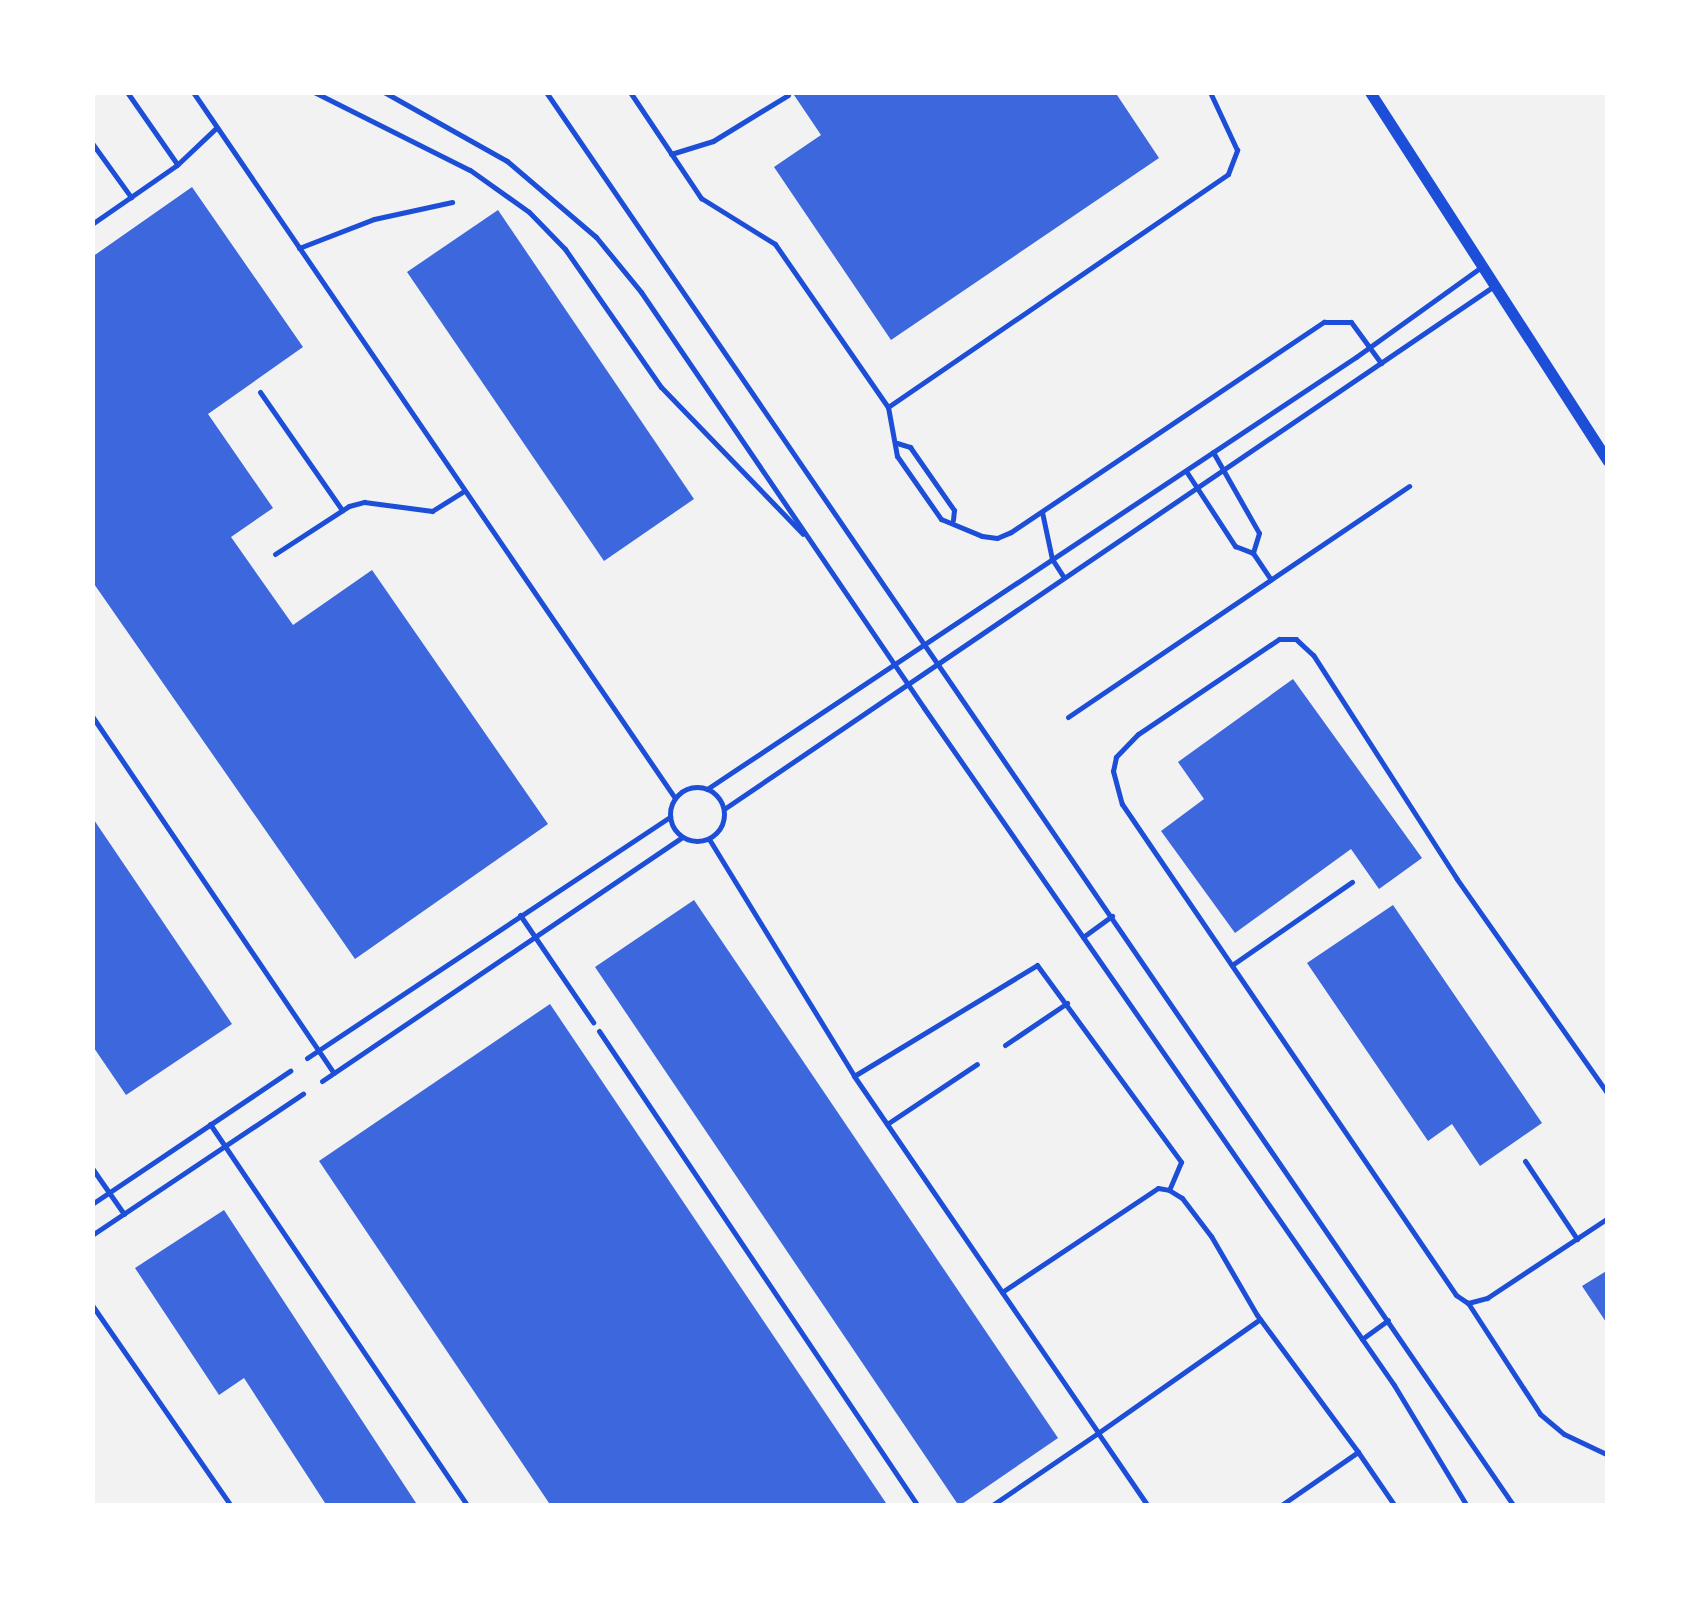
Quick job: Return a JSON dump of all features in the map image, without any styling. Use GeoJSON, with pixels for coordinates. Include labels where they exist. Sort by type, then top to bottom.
{"type":"FeatureCollection","features":[{"type":"Feature","properties":{"kind":"street"},"geometry":{"type":"LineString","coordinates":[[1370,92],[1608,461]]}},
{"type":"Feature","properties":{"kind":"lane"},"geometry":{"type":"LineString","coordinates":[[128,92],[177,165]]}},
{"type":"Feature","properties":{"kind":"lane"},"geometry":{"type":"LineString","coordinates":[[193,92],[675,798]]}},
{"type":"Feature","properties":{"kind":"lane"},"geometry":{"type":"LineString","coordinates":[[314,92],[470,170],[529,212],[564,250],[661,387],[809,540]]}},
{"type":"Feature","properties":{"kind":"lane"},"geometry":{"type":"LineString","coordinates":[[384,92],[507,161],[596,238],[641,292],[1362,1339],[1467,1506]]}},
{"type":"Feature","properties":{"kind":"lane"},"geometry":{"type":"LineString","coordinates":[[546,92],[1514,1506]]}},
{"type":"Feature","properties":{"kind":"lane"},"geometry":{"type":"LineString","coordinates":[[630,92],[710,207],[776,244],[888,407],[897,456],[941,519],[952,520],[982,536],[997,538],[1042,512],[1324,322],[1351,322],[1381,362]]}},
{"type":"Feature","properties":{"kind":"lane"},"geometry":{"type":"LineString","coordinates":[[888,407],[1228,174],[1237,150],[1210,92]]}},
{"type":"Feature","properties":{"kind":"lane"},"geometry":{"type":"LineString","coordinates":[[671,154],[712,141],[788,95]]}},
{"type":"Feature","properties":{"kind":"lane"},"geometry":{"type":"LineString","coordinates":[[92,224],[177,165],[217,128]]}},
{"type":"Feature","properties":{"kind":"lane"},"geometry":{"type":"LineString","coordinates":[[92,143],[131,198]]}},
{"type":"Feature","properties":{"kind":"lane"},"geometry":{"type":"LineString","coordinates":[[298,248],[374,219],[452,202]]}},
{"type":"Feature","properties":{"kind":"lane"},"geometry":{"type":"LineString","coordinates":[[307,1058],[670,817],[675,798],[690,788],[707,789],[1371,346],[1482,267]]}},
{"type":"Feature","properties":{"kind":"lane"},"geometry":{"type":"LineString","coordinates":[[322,1081],[682,837],[708,839],[721,826],[724,809],[1494,286]]}},
{"type":"Feature","properties":{"kind":"lane"},"geometry":{"type":"LineString","coordinates":[[260,392],[342,510]]}},
{"type":"Feature","properties":{"kind":"lane"},"geometry":{"type":"LineString","coordinates":[[897,443],[910,447],[954,510],[952,520]]}},
{"type":"Feature","properties":{"kind":"lane"},"geometry":{"type":"LineString","coordinates":[[1213,452],[1259,533],[1254,553]]}},
{"type":"Feature","properties":{"kind":"lane"},"geometry":{"type":"LineString","coordinates":[[1185,470],[1234,546],[1254,553],[1271,580]]}},
{"type":"Feature","properties":{"kind":"lane"},"geometry":{"type":"LineString","coordinates":[[1068,717],[1409,486]]}},
{"type":"Feature","properties":{"kind":"lane"},"geometry":{"type":"LineString","coordinates":[[274,554],[342,510],[364,502],[432,511],[464,491]]}},
{"type":"Feature","properties":{"kind":"lane"},"geometry":{"type":"LineString","coordinates":[[1042,512],[1052,559],[1063,576]]}},
{"type":"Feature","properties":{"kind":"lane"},"geometry":{"type":"LineString","coordinates":[[1608,1094],[1457,879],[1313,654],[1288,638],[1138,734],[1116,757],[1113,770],[1122,804],[1440,1272],[1468,1303],[1540,1414],[1564,1434],[1608,1455]]}},
{"type":"Feature","properties":{"kind":"lane"},"geometry":{"type":"LineString","coordinates":[[92,716],[334,1073]]}},
{"type":"Feature","properties":{"kind":"lane"},"geometry":{"type":"LineString","coordinates":[[707,789],[724,809]]}},
{"type":"Feature","properties":{"kind":"lane"},"geometry":{"type":"LineString","coordinates":[[670,817],[682,837]]}},
{"type":"Feature","properties":{"kind":"lane"},"geometry":{"type":"LineString","coordinates":[[708,839],[854,1076],[1148,1506]]}},
{"type":"Feature","properties":{"kind":"lane"},"geometry":{"type":"LineString","coordinates":[[1232,965],[1352,882]]}},
{"type":"Feature","properties":{"kind":"lane"},"geometry":{"type":"LineString","coordinates":[[520,914],[593,1022]]}},
{"type":"Feature","properties":{"kind":"lane"},"geometry":{"type":"LineString","coordinates":[[1083,937],[1112,916]]}},
{"type":"Feature","properties":{"kind":"lane"},"geometry":{"type":"LineString","coordinates":[[854,1076],[1032,966],[1041,967],[1181,1162],[1169,1190]]}},
{"type":"Feature","properties":{"kind":"lane"},"geometry":{"type":"LineString","coordinates":[[1005,1045],[1067,1003]]}},
{"type":"Feature","properties":{"kind":"lane"},"geometry":{"type":"LineString","coordinates":[[599,1031],[918,1506]]}},
{"type":"Feature","properties":{"kind":"lane"},"geometry":{"type":"LineString","coordinates":[[886,1124],[977,1064]]}},
{"type":"Feature","properties":{"kind":"lane"},"geometry":{"type":"LineString","coordinates":[[92,1204],[290,1071]]}},
{"type":"Feature","properties":{"kind":"lane"},"geometry":{"type":"LineString","coordinates":[[92,1234],[304,1094]]}},
{"type":"Feature","properties":{"kind":"lane"},"geometry":{"type":"LineString","coordinates":[[210,1124],[468,1506]]}},
{"type":"Feature","properties":{"kind":"lane"},"geometry":{"type":"LineString","coordinates":[[1524,1161],[1576,1239]]}},
{"type":"Feature","properties":{"kind":"lane"},"geometry":{"type":"LineString","coordinates":[[92,1168],[124,1214]]}},
{"type":"Feature","properties":{"kind":"lane"},"geometry":{"type":"LineString","coordinates":[[1002,1292],[1158,1188],[1169,1190],[1182,1198],[1211,1236],[1260,1319],[1395,1506]]}},
{"type":"Feature","properties":{"kind":"lane"},"geometry":{"type":"LineString","coordinates":[[1468,1303],[1486,1298],[1608,1218]]}},
{"type":"Feature","properties":{"kind":"lane"},"geometry":{"type":"LineString","coordinates":[[92,1305],[230,1506]]}},
{"type":"Feature","properties":{"kind":"lane"},"geometry":{"type":"LineString","coordinates":[[991,1506],[1260,1319]]}},
{"type":"Feature","properties":{"kind":"lane"},"geometry":{"type":"LineString","coordinates":[[1362,1339],[1388,1320]]}},
{"type":"Feature","properties":{"kind":"lane"},"geometry":{"type":"LineString","coordinates":[[1280,1506],[1358,1452]]}},
{"type":"Feature","properties":{"kind":"building"},"geometry":{"type":"Polygon","coordinates":[[[792,92],[1115,92],[1159,158],[891,340],[774,167],[821,135],[792,92]]]}},
{"type":"Feature","properties":{"kind":"building"},"geometry":{"type":"Polygon","coordinates":[[[192,187],[303,347],[208,414],[273,508],[231,537],[293,625],[372,570],[548,824],[355,959],[92,581],[92,257],[192,187]]]}},
{"type":"Feature","properties":{"kind":"building"},"geometry":{"type":"Polygon","coordinates":[[[498,210],[694,499],[604,561],[407,272],[498,210]]]}},
{"type":"Feature","properties":{"kind":"building"},"geometry":{"type":"Polygon","coordinates":[[[1293,679],[1422,858],[1379,889],[1351,849],[1235,933],[1161,831],[1204,799],[1178,762],[1293,679]]]}},
{"type":"Feature","properties":{"kind":"building"},"geometry":{"type":"Polygon","coordinates":[[[92,817],[232,1024],[126,1095],[92,1045],[92,817]]]}},
{"type":"Feature","properties":{"kind":"building"},"geometry":{"type":"Polygon","coordinates":[[[694,900],[1058,1438],[959,1506],[595,967],[694,900]]]}},
{"type":"Feature","properties":{"kind":"building"},"geometry":{"type":"Polygon","coordinates":[[[1393,905],[1542,1123],[1480,1166],[1452,1124],[1428,1141],[1307,963],[1393,905]]]}},
{"type":"Feature","properties":{"kind":"building"},"geometry":{"type":"Polygon","coordinates":[[[550,1004],[888,1506],[551,1506],[319,1161],[550,1004]]]}},
{"type":"Feature","properties":{"kind":"building"},"geometry":{"type":"Polygon","coordinates":[[[224,1210],[418,1506],[327,1506],[244,1378],[219,1395],[135,1268],[224,1210]]]}},
{"type":"Feature","properties":{"kind":"building"},"geometry":{"type":"Polygon","coordinates":[[[1608,1270],[1608,1325],[1582,1286],[1608,1270]]]}}]}
